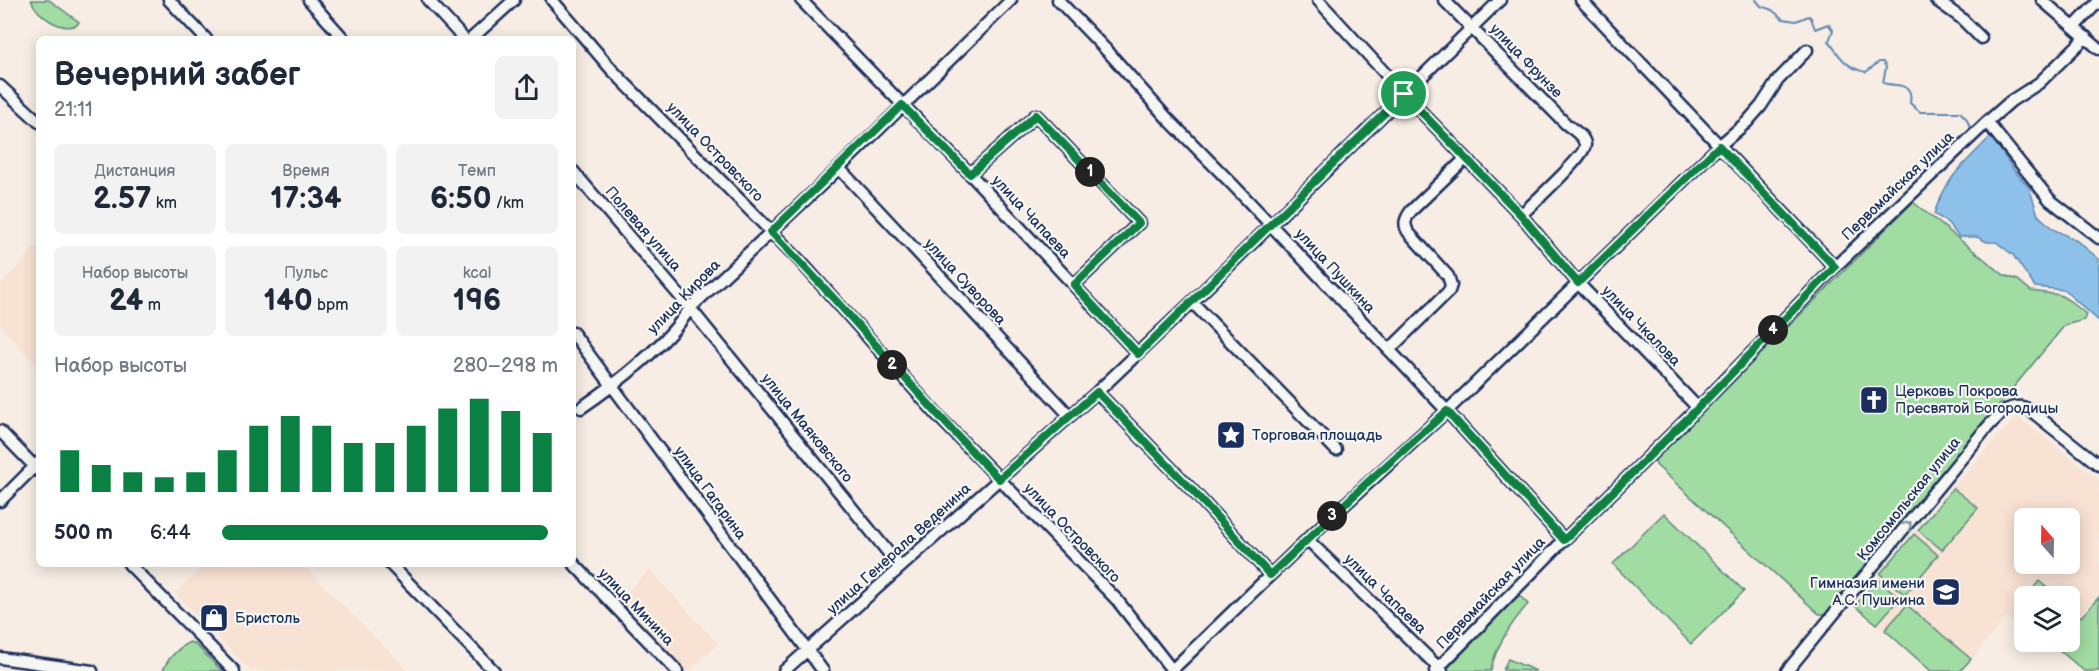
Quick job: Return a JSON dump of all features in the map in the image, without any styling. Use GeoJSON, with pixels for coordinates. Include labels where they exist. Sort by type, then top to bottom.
{"type":"FeatureCollection","features":[{"type":"Feature","properties":{"kind":"street"},"geometry":{"type":"LineString","coordinates":[[169,0],[203,36]]}},
{"type":"Feature","properties":{"kind":"street"},"geometry":{"type":"LineString","coordinates":[[309,0],[342,36]]}},
{"type":"Feature","properties":{"kind":"street"},"geometry":{"type":"LineString","coordinates":[[428,0],[461,36]]}},
{"type":"Feature","properties":{"kind":"street"},"geometry":{"type":"LineString","coordinates":[[474,36],[514,0]]}},
{"type":"Feature","properties":{"kind":"street","name":"улица Островского"},"geometry":{"type":"LineString","coordinates":[[552,0],[577,37],[801,262],[939,417],[1117,600],[1172,670]]}},
{"type":"Feature","properties":{"kind":"street","name":"улица Чапаева"},"geometry":{"type":"LineString","coordinates":[[801,0],[970,174],[1138,354]]}},
{"type":"Feature","properties":{"kind":"street","name":"улица Кирова"},"geometry":{"type":"LineString","coordinates":[[580,408],[612,386],[675,329],[690,308],[839,168],[1011,0]]}},
{"type":"Feature","properties":{"kind":"street","name":"улица Пушкина"},"geometry":{"type":"LineString","coordinates":[[1058,0],[1167,118],[1447,411],[1564,540]]}},
{"type":"Feature","properties":{"kind":"street","name":"улица Чкалова"},"geometry":{"type":"LineString","coordinates":[[1318,0],[1404,94],[1521,215],[1578,283],[1698,408]]}},
{"type":"Feature","properties":{"kind":"street","name":"улица Фрунзе"},"geometry":{"type":"LineString","coordinates":[[1444,0],[1584,139],[1586,144],[1585,149],[1576,160],[1521,215]]}},
{"type":"Feature","properties":{"kind":"street","name":"улица Генерала Веденина"},"geometry":{"type":"LineString","coordinates":[[784,671],[1138,354],[1500,0]]}},
{"type":"Feature","properties":{"kind":"street"},"geometry":{"type":"LineString","coordinates":[[1581,0],[1835,267]]}},
{"type":"Feature","properties":{"kind":"street"},"geometry":{"type":"LineString","coordinates":[[1936,0],[1961,18],[1981,38]]}},
{"type":"Feature","properties":{"kind":"street"},"geometry":{"type":"LineString","coordinates":[[2042,0],[2099,49]]}},
{"type":"Feature","properties":{"kind":"street"},"geometry":{"type":"LineString","coordinates":[[2074,27],[2099,1]]}},
{"type":"Feature","properties":{"kind":"street","name":"Первомайская улица"},"geometry":{"type":"LineString","coordinates":[[1438,670],[1835,267],[1987,122],[2011,101],[2039,83],[2086,37]]}},
{"type":"Feature","properties":{"kind":"street"},"geometry":{"type":"LineString","coordinates":[[1172,670],[1307,539],[1447,411],[1719,146],[1747,122],[1778,80],[1807,50]]}},
{"type":"Feature","properties":{"kind":"street"},"geometry":{"type":"LineString","coordinates":[[0,86],[36,119]]}},
{"type":"Feature","properties":{"kind":"street"},"geometry":{"type":"LineString","coordinates":[[970,174],[1036,115],[1139,223],[1074,285]]}},
{"type":"Feature","properties":{"kind":"street"},"geometry":{"type":"LineString","coordinates":[[1987,122],[2050,200],[2099,238]]}},
{"type":"Feature","properties":{"kind":"street"},"geometry":{"type":"LineString","coordinates":[[1389,350],[1449,291],[1451,285],[1448,276],[1409,233],[1405,219],[1466,159]]}},
{"type":"Feature","properties":{"kind":"street","name":"улица Суворова"},"geometry":{"type":"LineString","coordinates":[[839,168],[1070,416]]}},
{"type":"Feature","properties":{"kind":"street","name":"Полевая улица"},"geometry":{"type":"LineString","coordinates":[[576,175],[690,308]]}},
{"type":"Feature","properties":{"kind":"street"},"geometry":{"type":"LineString","coordinates":[[1192,302],[1336,450]]}},
{"type":"Feature","properties":{"kind":"street","name":"улица Маяковского"},"geometry":{"type":"LineString","coordinates":[[690,308],[900,567]]}},
{"type":"Feature","properties":{"kind":"street","name":"улица Гагарина"},"geometry":{"type":"LineString","coordinates":[[576,337],[823,671]]}},
{"type":"Feature","properties":{"kind":"street"},"geometry":{"type":"LineString","coordinates":[[1097,392],[1270,575]]}},
{"type":"Feature","properties":{"kind":"street","name":"Комсомольская улица"},"geometry":{"type":"LineString","coordinates":[[1787,671],[2002,412],[2013,407],[2024,407],[2030,410],[2099,465]]}},
{"type":"Feature","properties":{"kind":"street"},"geometry":{"type":"LineString","coordinates":[[0,431],[36,465]]}},
{"type":"Feature","properties":{"kind":"street"},"geometry":{"type":"LineString","coordinates":[[0,501],[36,469]]}},
{"type":"Feature","properties":{"kind":"street","name":"улица Чапаева"},"geometry":{"type":"LineString","coordinates":[[1307,539],[1438,670]]}},
{"type":"Feature","properties":{"kind":"street","name":"улица Минина"},"geometry":{"type":"LineString","coordinates":[[576,566],[676,671]]}},
{"type":"Feature","properties":{"kind":"street"},"geometry":{"type":"LineString","coordinates":[[132,567],[234,671]]}},
{"type":"Feature","properties":{"kind":"street"},"geometry":{"type":"LineString","coordinates":[[393,567],[494,671]]}},
{"type":"Feature","properties":{"kind":"street"},"geometry":{"type":"LineString","coordinates":[[0,658],[92,671]]}},
{"type":"Feature","properties":{"kind":"shaded area"},"geometry":{"type":"Polygon","coordinates":[[[36,247],[36,365],[0,325],[0,285],[36,247]]]}},
{"type":"Feature","properties":{"kind":"shaded area","name":"Гимназия имени А.С. Пушкина"},"geometry":{"type":"Polygon","coordinates":[[[2017,416],[2099,480],[2099,594],[2080,615],[2080,586],[2047,586],[2038,579],[2032,586],[2014,586],[2014,624],[2006,617],[1962,671],[1930,671],[1854,605],[1953,487],[2017,416]]]}},
{"type":"Feature","properties":{"kind":"shaded area"},"geometry":{"type":"Polygon","coordinates":[[[203,567],[305,567],[409,671],[251,671],[175,593],[203,567]]]}},
{"type":"Feature","properties":{"kind":"shaded area"},"geometry":{"type":"Polygon","coordinates":[[[650,570],[718,644],[689,671],[681,671],[616,602],[650,570]]]}},
{"type":"Feature","properties":{"kind":"green space"},"geometry":{"type":"Polygon","coordinates":[[[31,0],[49,0],[79,22],[70,27],[50,21],[38,11],[31,0]]]}},
{"type":"Feature","properties":{"kind":"green space"},"geometry":{"type":"Polygon","coordinates":[[[1913,202],[2004,275],[2018,280],[2031,291],[2060,295],[2086,314],[2084,320],[2065,325],[1826,614],[1819,614],[1656,465],[1655,460],[1913,202]]]}},
{"type":"Feature","properties":{"kind":"green space"},"geometry":{"type":"Polygon","coordinates":[[[1953,488],[1978,508],[1942,550],[1918,530],[1953,488]]]}},
{"type":"Feature","properties":{"kind":"green space"},"geometry":{"type":"Polygon","coordinates":[[[1664,513],[1744,591],[1691,644],[1613,564],[1664,513]]]}},
{"type":"Feature","properties":{"kind":"green space"},"geometry":{"type":"Polygon","coordinates":[[[1914,534],[1938,555],[1905,595],[1880,574],[1914,534]]]}},
{"type":"Feature","properties":{"kind":"green space"},"geometry":{"type":"Polygon","coordinates":[[[1878,579],[1900,598],[1877,624],[1855,606],[1878,579]]]}},
{"type":"Feature","properties":{"kind":"green space"},"geometry":{"type":"Polygon","coordinates":[[[2039,581],[2045,586],[2035,586],[2039,581]]]}},
{"type":"Feature","properties":{"kind":"green space"},"geometry":{"type":"Polygon","coordinates":[[[1519,595],[1528,604],[1500,644],[1491,671],[1449,671],[1447,669],[1519,595]]]}},
{"type":"Feature","properties":{"kind":"green space"},"geometry":{"type":"Polygon","coordinates":[[[2099,597],[2099,671],[2084,671],[2062,652],[2080,652],[2081,617],[2099,597]]]}},
{"type":"Feature","properties":{"kind":"green space"},"geometry":{"type":"Polygon","coordinates":[[[1907,605],[1971,659],[1960,671],[1931,671],[1885,630],[1907,605]]]}},
{"type":"Feature","properties":{"kind":"green space"},"geometry":{"type":"Polygon","coordinates":[[[190,642],[195,644],[222,671],[163,671],[174,654],[190,642]]]}},
{"type":"Feature","properties":{"kind":"green space"},"geometry":{"type":"Polygon","coordinates":[[[1508,659],[1536,671],[1503,670],[1508,659]]]}},
{"type":"Feature","properties":{"kind":"water"},"geometry":{"type":"Polygon","coordinates":[[[1991,136],[2014,170],[2029,187],[2038,215],[2053,229],[2077,241],[2099,259],[2099,321],[2064,290],[2035,287],[2013,255],[1996,242],[1987,242],[1977,237],[1959,237],[1948,223],[1934,214],[1951,180],[1991,136]]]}},
{"type":"Feature","properties":{"kind":"waterway"},"geometry":{"type":"LineString","coordinates":[[1756,0],[1761,6],[1772,10],[1783,19],[1796,21],[1809,16],[1815,29],[1828,24],[1833,30],[1829,41],[1849,65],[1866,72],[1879,62],[1883,62],[1886,67],[1883,83],[1907,88],[1911,96],[1910,103],[1920,112],[1960,112],[1971,129]]}},
{"type":"Feature","properties":{"kind":"place","name":"Церковь Покрова Пресвятой Богородицы"},"geometry":{"type":"Point","coordinates":[1874,400]}},
{"type":"Feature","properties":{"kind":"place","name":"Торговая площадь"},"geometry":{"type":"Point","coordinates":[1231,435]}},
{"type":"Feature","properties":{"kind":"place","name":"Гимназия имени А.С. Пушкина"},"geometry":{"type":"Point","coordinates":[1946,592]}},
{"type":"Feature","properties":{"kind":"place","name":"Бристоль"},"geometry":{"type":"Point","coordinates":[214,618]}},
{"type":"Feature","properties":{"kind":"route"},"geometry":{"type":"LineString","coordinates":[[1404,94],[1521,215],[1578,283],[1719,146],[1835,267],[1698,408],[1564,540],[1447,411],[1270,575],[1097,392],[999,479],[939,417],[801,262],[771,232],[902,105],[970,174],[1036,115],[1139,223],[1074,285],[1138,354],[1404,94]]}}]}
